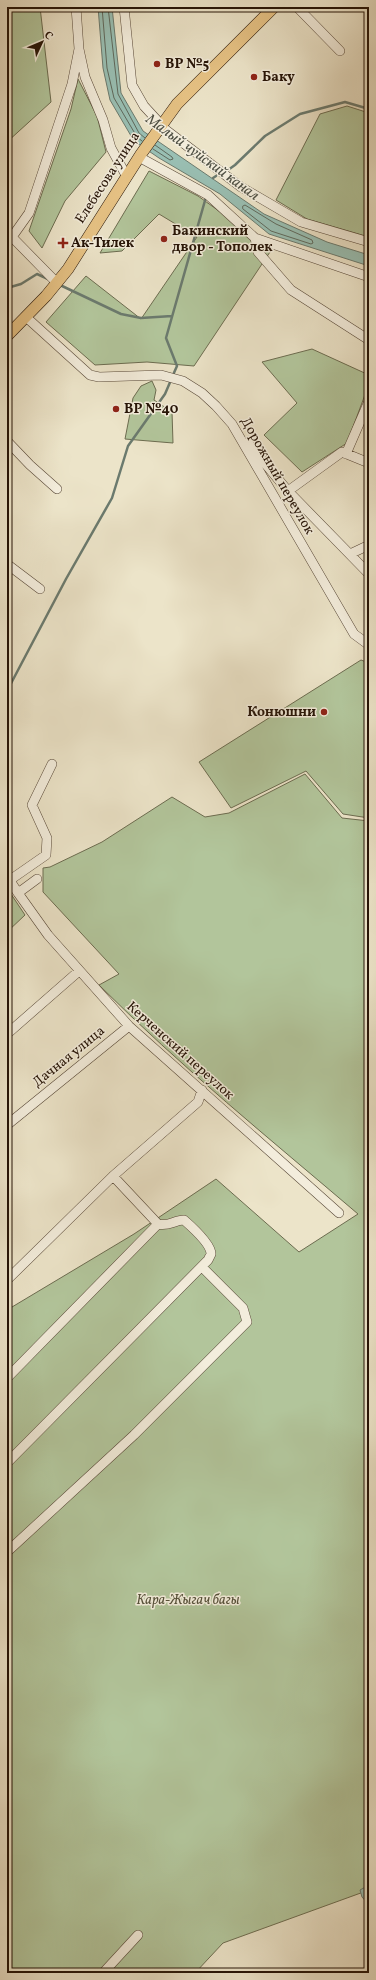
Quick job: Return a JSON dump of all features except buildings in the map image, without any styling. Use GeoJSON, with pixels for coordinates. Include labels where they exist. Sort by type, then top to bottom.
{"type":"FeatureCollection","features":[{"type":"Feature","properties":{"kind":"main road","name":"Елебесова улица"},"geometry":{"type":"LineString","coordinates":[[7,336],[57,283],[68,269],[140,156],[177,104],[274,7]]}},
{"type":"Feature","properties":{"kind":"street"},"geometry":{"type":"LineString","coordinates":[[76,7],[79,49],[85,77],[103,120],[112,148],[127,177]]}},
{"type":"Feature","properties":{"kind":"street"},"geometry":{"type":"LineString","coordinates":[[124,7],[132,85],[144,106],[160,126],[241,187],[302,222],[369,242]]}},
{"type":"Feature","properties":{"kind":"street"},"geometry":{"type":"LineString","coordinates":[[297,7],[340,51]]}},
{"type":"Feature","properties":{"kind":"street"},"geometry":{"type":"LineString","coordinates":[[57,283],[10,234],[29,213],[72,84],[79,49]]}},
{"type":"Feature","properties":{"kind":"street"},"geometry":{"type":"LineString","coordinates":[[140,156],[208,195],[255,238],[369,277]]}},
{"type":"Feature","properties":{"kind":"street"},"geometry":{"type":"LineString","coordinates":[[255,238],[258,252],[291,290],[369,340]]}},
{"type":"Feature","properties":{"kind":"street","name":"Дорожный переулок"},"geometry":{"type":"LineString","coordinates":[[26,317],[90,375],[99,377],[161,375],[183,381],[202,393],[232,424],[354,634],[369,645]]}},
{"type":"Feature","properties":{"kind":"street"},"geometry":{"type":"LineString","coordinates":[[346,454],[369,401]]}},
{"type":"Feature","properties":{"kind":"street"},"geometry":{"type":"LineString","coordinates":[[232,424],[288,491],[369,574]]}},
{"type":"Feature","properties":{"kind":"street"},"geometry":{"type":"LineString","coordinates":[[7,441],[30,465],[57,488]]}},
{"type":"Feature","properties":{"kind":"street"},"geometry":{"type":"LineString","coordinates":[[288,491],[342,452],[369,463]]}},
{"type":"Feature","properties":{"kind":"street"},"geometry":{"type":"LineString","coordinates":[[350,554],[369,545]]}},
{"type":"Feature","properties":{"kind":"street"},"geometry":{"type":"LineString","coordinates":[[7,564],[40,589]]}},
{"type":"Feature","properties":{"kind":"street"},"geometry":{"type":"LineString","coordinates":[[8,878],[46,855],[47,838],[32,805],[52,764]]}},
{"type":"Feature","properties":{"kind":"street","name":"Керченский переулок"},"geometry":{"type":"LineString","coordinates":[[8,878],[48,935],[129,1026],[340,1213]]}},
{"type":"Feature","properties":{"kind":"street"},"geometry":{"type":"LineString","coordinates":[[18,893],[37,878]]}},
{"type":"Feature","properties":{"kind":"street"},"geometry":{"type":"LineString","coordinates":[[7,1034],[79,971]]}},
{"type":"Feature","properties":{"kind":"street","name":"Дачная улица"},"geometry":{"type":"LineString","coordinates":[[7,1125],[129,1026]]}},
{"type":"Feature","properties":{"kind":"street"},"geometry":{"type":"LineString","coordinates":[[7,1280],[113,1176],[198,1102],[202,1090]]}},
{"type":"Feature","properties":{"kind":"street"},"geometry":{"type":"LineString","coordinates":[[7,1463],[202,1267],[212,1253],[196,1231],[182,1220],[166,1226],[158,1224],[113,1176]]}},
{"type":"Feature","properties":{"kind":"street"},"geometry":{"type":"LineString","coordinates":[[7,1378],[158,1224]]}},
{"type":"Feature","properties":{"kind":"street"},"geometry":{"type":"LineString","coordinates":[[7,1552],[134,1435],[247,1322],[243,1308],[202,1267]]}},
{"type":"Feature","properties":{"kind":"street"},"geometry":{"type":"LineString","coordinates":[[103,1973],[138,1935]]}},
{"type":"Feature","properties":{"kind":"green space"},"geometry":{"type":"Polygon","coordinates":[[[7,7],[40,7],[51,102],[7,142],[7,7]]]}},
{"type":"Feature","properties":{"kind":"green space"},"geometry":{"type":"Polygon","coordinates":[[[78,79],[97,116],[106,152],[65,201],[42,248],[29,231],[71,109],[78,79]]]}},
{"type":"Feature","properties":{"kind":"green space"},"geometry":{"type":"Polygon","coordinates":[[[347,106],[369,113],[369,237],[307,219],[276,200],[320,114],[347,106]]]}},
{"type":"Feature","properties":{"kind":"green space"},"geometry":{"type":"Polygon","coordinates":[[[149,171],[198,196],[272,249],[194,366],[147,362],[95,365],[46,322],[86,276],[141,319],[197,237],[159,214],[122,251],[100,253],[149,171]]]}},
{"type":"Feature","properties":{"kind":"green space"},"geometry":{"type":"Polygon","coordinates":[[[312,349],[369,375],[369,384],[347,443],[302,472],[264,435],[297,403],[262,362],[312,349]]]}},
{"type":"Feature","properties":{"kind":"green space"},"geometry":{"type":"Polygon","coordinates":[[[152,381],[156,390],[154,400],[172,412],[173,443],[125,439],[133,398],[141,386],[152,381]]]}},
{"type":"Feature","properties":{"kind":"green space","name":"Конюшни"},"geometry":{"type":"Polygon","coordinates":[[[361,660],[369,663],[369,818],[343,814],[306,771],[231,808],[199,762],[361,660]]]}},
{"type":"Feature","properties":{"kind":"green space","name":"Кара-Жыгач багы"},"geometry":{"type":"Polygon","coordinates":[[[305,774],[342,818],[369,821],[369,1890],[223,1943],[195,1973],[7,1973],[7,1310],[134,1234],[216,1179],[299,1252],[358,1214],[194,1074],[99,985],[119,974],[43,892],[43,868],[50,867],[102,842],[172,797],[205,817],[229,813],[305,774]]]}},
{"type":"Feature","properties":{"kind":"green space"},"geometry":{"type":"Polygon","coordinates":[[[7,888],[25,915],[7,932],[7,888]]]}},
{"type":"Feature","properties":{"kind":"water"},"geometry":{"type":"Polygon","coordinates":[[[98,7],[112,7],[121,93],[143,131],[264,214],[327,242],[369,255],[369,266],[269,234],[220,194],[159,158],[134,141],[110,100],[103,68],[98,7]]]}},
{"type":"Feature","properties":{"kind":"water"},"geometry":{"type":"Polygon","coordinates":[[[369,1885],[369,1905],[362,1897],[360,1890],[369,1885]]]}},
{"type":"Feature","properties":{"kind":"waterway","name":"Малый чуйский канал"},"geometry":{"type":"LineString","coordinates":[[228,170],[265,136],[300,114],[345,102],[369,109]]}},
{"type":"Feature","properties":{"kind":"waterway"},"geometry":{"type":"LineString","coordinates":[[173,375],[177,366],[166,338],[206,197]]}},
{"type":"Feature","properties":{"kind":"waterway"},"geometry":{"type":"LineString","coordinates":[[7,288],[21,284],[37,274],[48,279]]}},
{"type":"Feature","properties":{"kind":"waterway"},"geometry":{"type":"LineString","coordinates":[[60,285],[121,314],[141,318],[172,316]]}},
{"type":"Feature","properties":{"kind":"waterway"},"geometry":{"type":"LineString","coordinates":[[7,691],[66,579],[112,498],[128,446],[165,394],[171,380]]}},
{"type":"Feature","properties":{"kind":"place","name":"BP №5"},"geometry":{"type":"Point","coordinates":[157,64]}},
{"type":"Feature","properties":{"kind":"place","name":"Баку"},"geometry":{"type":"Point","coordinates":[254,77]}},
{"type":"Feature","properties":{"kind":"place","name":"Бакинский двор - Тополек"},"geometry":{"type":"Point","coordinates":[164,239]}},
{"type":"Feature","properties":{"kind":"place","name":"Ак-Тилек"},"geometry":{"type":"Point","coordinates":[63,243]}},
{"type":"Feature","properties":{"kind":"place","name":"BP №40"},"geometry":{"type":"Point","coordinates":[116,409]}},
{"type":"Feature","properties":{"kind":"place","name":"Конюшни"},"geometry":{"type":"Point","coordinates":[324,712]}}]}
